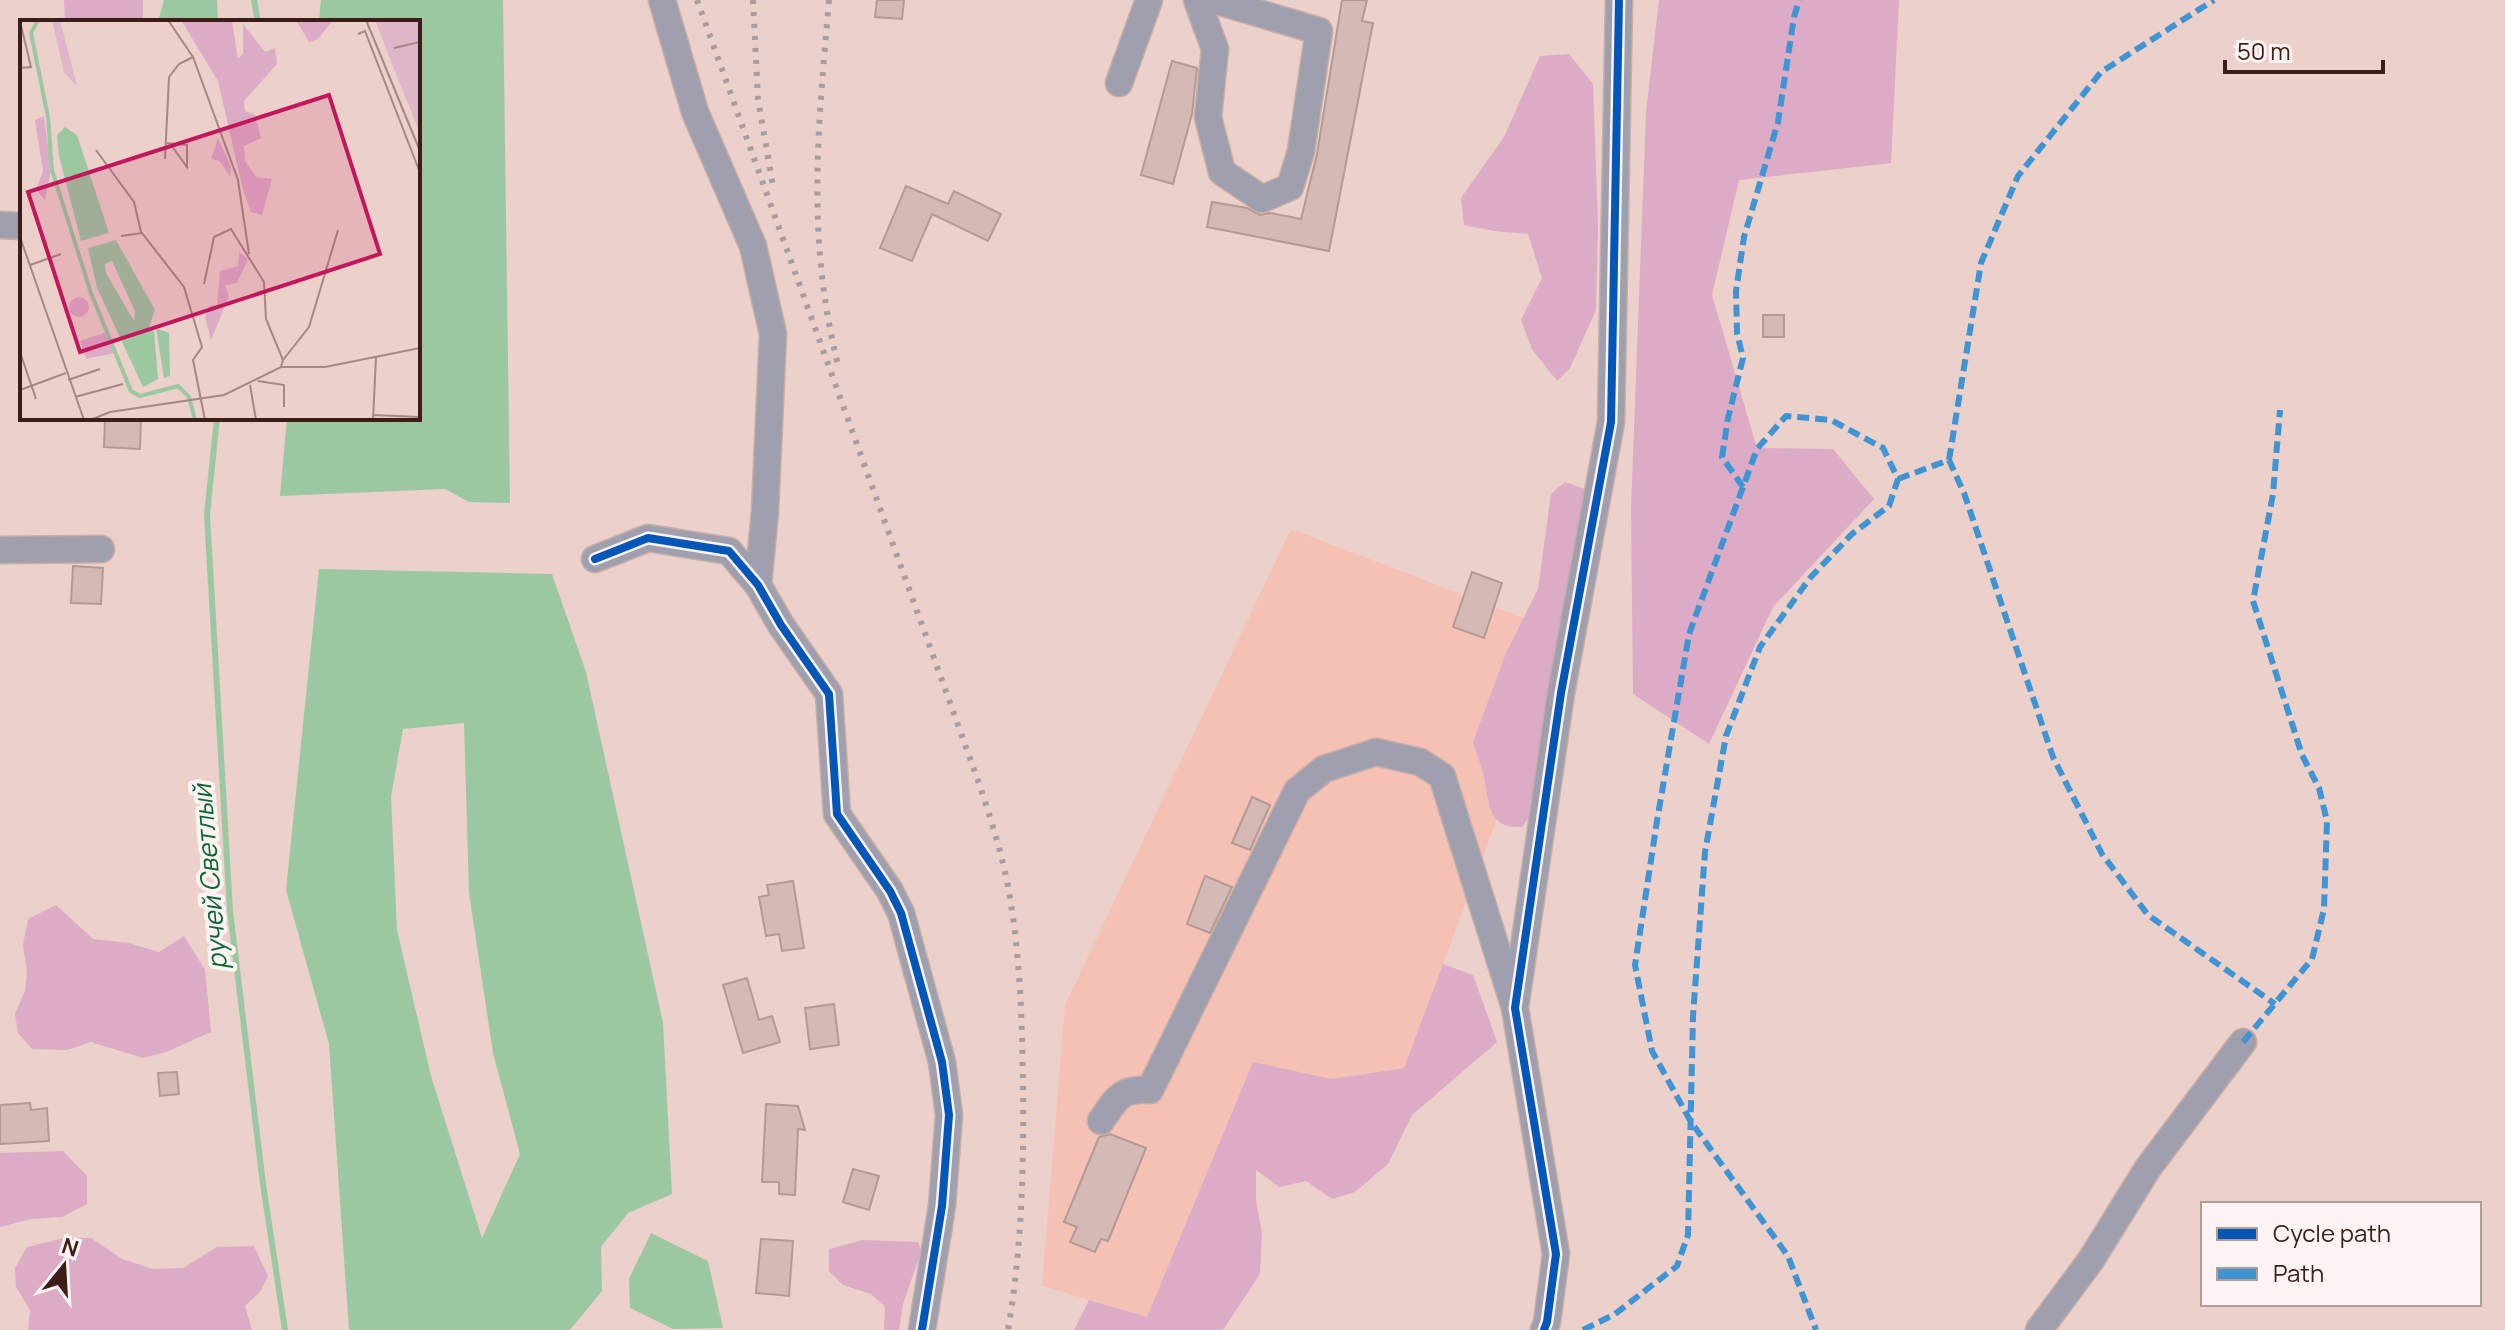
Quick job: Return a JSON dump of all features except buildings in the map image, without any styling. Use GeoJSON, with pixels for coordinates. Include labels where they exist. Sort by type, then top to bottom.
{"type":"FeatureCollection","features":[{"type":"Feature","properties":{"kind":"street"},"geometry":{"type":"LineString","coordinates":[[662,0],[695,112],[753,246],[773,334],[765,511],[758,585]]}},
{"type":"Feature","properties":{"kind":"street"},"geometry":{"type":"LineString","coordinates":[[1119,83],[1149,0]]}},
{"type":"Feature","properties":{"kind":"street"},"geometry":{"type":"LineString","coordinates":[[1197,0],[1215,49],[1208,117],[1222,172],[1262,199],[1290,187],[1301,151],[1319,31],[1214,0]]}},
{"type":"Feature","properties":{"kind":"street"},"geometry":{"type":"LineString","coordinates":[[1515,1008],[1561,693],[1611,422],[1619,0]]}},
{"type":"Feature","properties":{"kind":"street"},"geometry":{"type":"LineString","coordinates":[[0,225],[20,226]]}},
{"type":"Feature","properties":{"kind":"street"},"geometry":{"type":"LineString","coordinates":[[595,559],[648,538],[729,551],[758,585],[781,625],[829,694],[837,814],[890,891],[901,913],[942,1062],[949,1115],[947,1148],[938,1238],[922,1330]]}},
{"type":"Feature","properties":{"kind":"street"},"geometry":{"type":"LineString","coordinates":[[0,550],[101,549]]}},
{"type":"Feature","properties":{"kind":"street"},"geometry":{"type":"LineString","coordinates":[[1101,1121],[1118,1095],[1136,1089],[1150,1090],[1297,791],[1324,769],[1376,752],[1420,762],[1442,776],[1515,1008],[1556,1254],[1544,1330]]}},
{"type":"Feature","properties":{"kind":"street"},"geometry":{"type":"LineString","coordinates":[[2039,1330],[2091,1260],[2148,1168],[2243,1042]]}},
{"type":"Feature","properties":{"kind":"shaded area"},"geometry":{"type":"Polygon","coordinates":[[[64,0],[143,0],[143,20],[65,20],[64,0]]]}},
{"type":"Feature","properties":{"kind":"shaded area"},"geometry":{"type":"Polygon","coordinates":[[[164,0],[217,0],[218,20],[159,20],[164,0]]]}},
{"type":"Feature","properties":{"kind":"shaded area"},"geometry":{"type":"Polygon","coordinates":[[[321,0],[503,0],[510,503],[469,502],[445,489],[280,496],[287,420],[420,420],[420,20],[319,20],[321,0]]]}},
{"type":"Feature","properties":{"kind":"shaded area"},"geometry":{"type":"Polygon","coordinates":[[[1659,0],[1899,0],[1891,163],[1739,180],[1712,295],[1757,448],[1833,449],[1874,499],[1773,607],[1709,744],[1633,694],[1631,509],[1646,112],[1659,0]]]}},
{"type":"Feature","properties":{"kind":"shaded area"},"geometry":{"type":"Polygon","coordinates":[[[1569,54],[1593,84],[1598,226],[1596,310],[1570,368],[1557,381],[1532,349],[1521,320],[1542,278],[1528,234],[1464,225],[1461,198],[1504,137],[1540,56],[1569,54]]]}},
{"type":"Feature","properties":{"kind":"shaded area"},"geometry":{"type":"Polygon","coordinates":[[[1565,482],[1590,491],[1535,810],[1522,827],[1510,826],[1501,823],[1491,810],[1473,742],[1506,653],[1538,589],[1551,494],[1565,482]]]}},
{"type":"Feature","properties":{"kind":"shaded area"},"geometry":{"type":"Polygon","coordinates":[[[1291,529],[1566,634],[1404,1068],[1332,1079],[1253,1063],[1147,1317],[1042,1286],[1065,1005],[1291,529]]]}},
{"type":"Feature","properties":{"kind":"shaded area"},"geometry":{"type":"Polygon","coordinates":[[[319,569],[552,574],[586,672],[663,1023],[672,1194],[628,1213],[601,1247],[602,1291],[570,1330],[349,1330],[329,1044],[286,890],[319,569]],[[464,723],[403,729],[391,797],[397,930],[431,1076],[482,1238],[520,1154],[493,1053],[469,893],[464,723]]]}},
{"type":"Feature","properties":{"kind":"shaded area"},"geometry":{"type":"Polygon","coordinates":[[[56,905],[93,939],[128,943],[159,952],[184,936],[205,970],[211,1032],[166,1052],[143,1058],[91,1042],[67,1050],[32,1049],[18,1033],[15,1014],[25,991],[27,972],[23,945],[28,919],[56,905]]]}},
{"type":"Feature","properties":{"kind":"shaded area"},"geometry":{"type":"Polygon","coordinates":[[[1443,964],[1473,975],[1497,1042],[1412,1115],[1388,1164],[1355,1192],[1332,1199],[1306,1181],[1279,1187],[1256,1170],[1256,1201],[1262,1233],[1260,1274],[1223,1330],[1074,1330],[1089,1300],[1147,1317],[1253,1062],[1332,1079],[1404,1068],[1443,964]]]}},
{"type":"Feature","properties":{"kind":"shaded area"},"geometry":{"type":"Polygon","coordinates":[[[63,1151],[87,1176],[87,1204],[62,1217],[31,1219],[0,1227],[0,1153],[63,1151]]]}},
{"type":"Feature","properties":{"kind":"shaded area"},"geometry":{"type":"Polygon","coordinates":[[[651,1233],[708,1261],[723,1328],[673,1329],[630,1308],[629,1279],[651,1233]]]}},
{"type":"Feature","properties":{"kind":"shaded area"},"geometry":{"type":"Polygon","coordinates":[[[64,1238],[91,1238],[122,1259],[153,1269],[183,1268],[217,1247],[254,1246],[268,1276],[260,1292],[245,1306],[252,1330],[28,1330],[30,1310],[16,1287],[15,1268],[27,1247],[64,1238]]]}},
{"type":"Feature","properties":{"kind":"shaded area"},"geometry":{"type":"Polygon","coordinates":[[[863,1240],[918,1242],[921,1252],[903,1304],[899,1330],[884,1330],[885,1307],[871,1294],[843,1285],[829,1271],[829,1249],[863,1240]]]}},
{"type":"Feature","properties":{"kind":"waterway","name":"ручей Светлый"},"geometry":{"type":"LineString","coordinates":[[254,0],[258,20]]}},
{"type":"Feature","properties":{"kind":"waterway","name":"ручей Светлый"},"geometry":{"type":"LineString","coordinates":[[217,420],[207,515],[230,911],[263,1184],[285,1330]]}},
{"type":"Feature","properties":{"kind":"railway"},"geometry":{"type":"LineString","coordinates":[[697,0],[976,775],[1003,862],[1018,962],[1023,1081],[1021,1206],[1008,1330]]}},
{"type":"Feature","properties":{"kind":"railway"},"geometry":{"type":"LineString","coordinates":[[753,0],[758,99],[773,186]]}},
{"type":"Feature","properties":{"kind":"railway"},"geometry":{"type":"LineString","coordinates":[[829,0],[821,94],[818,227],[828,318],[838,365]]}},
{"type":"Feature","properties":{"kind":"marked path"},"geometry":{"type":"LineString","coordinates":[[1743,487],[1722,457],[1743,358],[1737,333],[1736,291],[1744,237],[1778,122],[1799,0]]}},
{"type":"Feature","properties":{"kind":"marked path"},"geometry":{"type":"LineString","coordinates":[[1949,460],[1981,263],[2018,176],[2101,72],[2214,0]]}},
{"type":"Feature","properties":{"kind":"marked path"},"geometry":{"type":"LineString","coordinates":[[2243,1042],[2312,959],[2324,909],[2327,821],[2319,788],[2302,755],[2253,601],[2273,494],[2280,410]]}},
{"type":"Feature","properties":{"kind":"marked path"},"geometry":{"type":"LineString","coordinates":[[1583,1330],[1615,1314],[1677,1266],[1688,1235],[1693,1016],[1705,852],[1726,736],[1760,647],[1810,578],[1852,534],[1889,506],[1898,479],[1883,448],[1831,420],[1786,416],[1757,449],[1689,634],[1635,965],[1652,1051],[1691,1122],[1788,1256],[1816,1330]]}},
{"type":"Feature","properties":{"kind":"marked path"},"geometry":{"type":"LineString","coordinates":[[1898,479],[1949,460],[1964,493],[2053,757],[2102,854],[2148,915],[2275,1004]]}},
{"type":"Feature","properties":{"kind":"cycle path"},"geometry":{"type":"LineString","coordinates":[[1544,1330],[1556,1254],[1515,1008],[1561,693],[1611,422],[1619,0]]}},
{"type":"Feature","properties":{"kind":"cycle path"},"geometry":{"type":"LineString","coordinates":[[595,559],[648,538],[729,551],[758,585],[781,625],[829,694],[837,814],[890,891],[901,913],[942,1062],[949,1115],[942,1206],[922,1330]]}}]}
